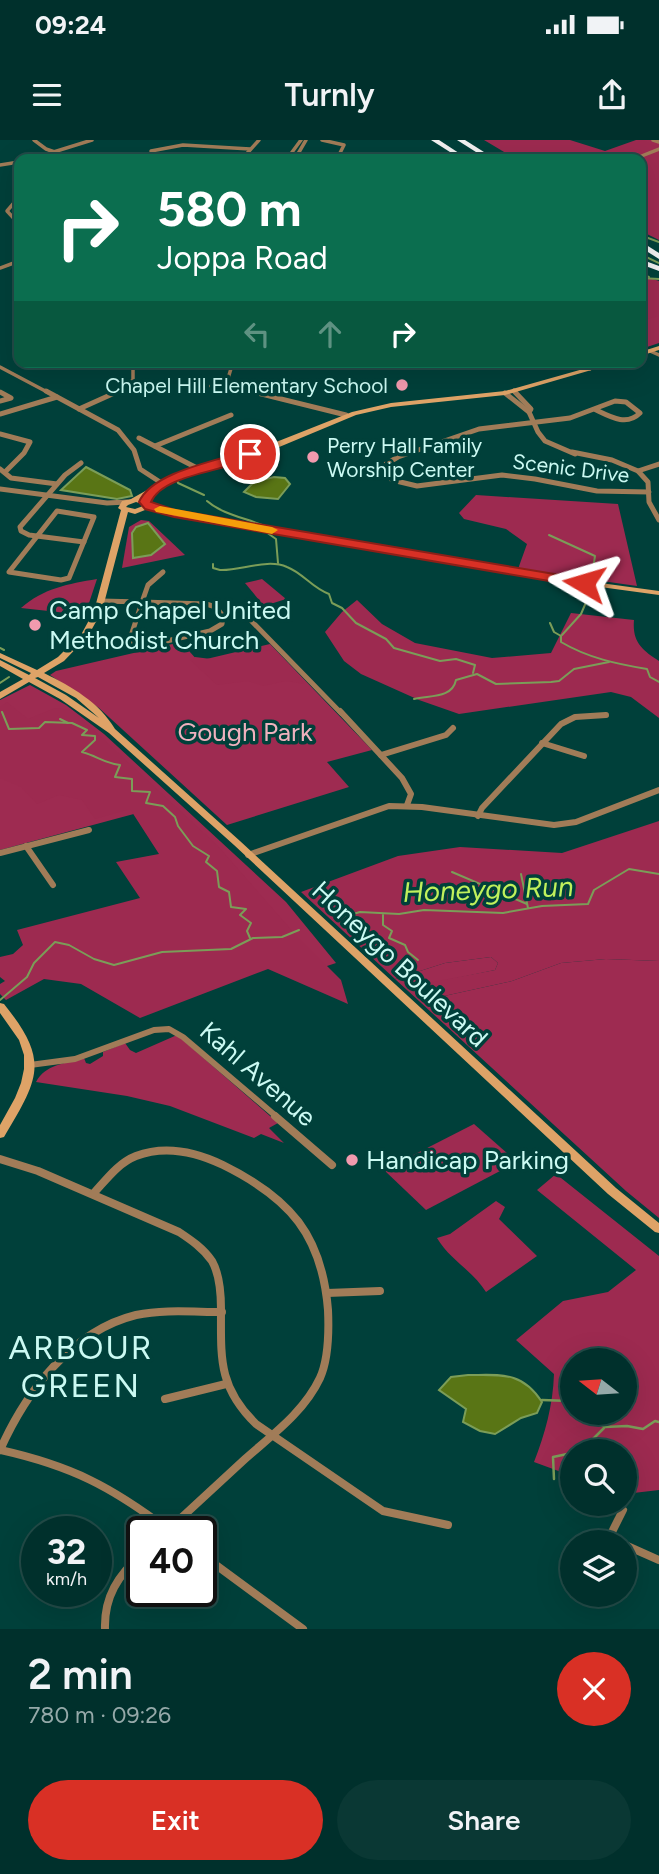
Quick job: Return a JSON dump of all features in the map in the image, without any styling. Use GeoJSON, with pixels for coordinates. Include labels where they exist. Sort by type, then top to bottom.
{"type":"FeatureCollection","features":[{"type":"Feature","properties":{"kind":"highway"},"geometry":{"type":"LineString","coordinates":[[434,140],[457,154]]}},
{"type":"Feature","properties":{"kind":"highway"},"geometry":{"type":"LineString","coordinates":[[460,140],[484,154]]}},
{"type":"Feature","properties":{"kind":"highway"},"geometry":{"type":"LineString","coordinates":[[471,140],[495,154]]}},
{"type":"Feature","properties":{"kind":"street"},"geometry":{"type":"LineString","coordinates":[[34,140],[41,147],[61,154]]}},
{"type":"Feature","properties":{"kind":"street"},"geometry":{"type":"LineString","coordinates":[[48,154],[92,140]]}},
{"type":"Feature","properties":{"kind":"street"},"geometry":{"type":"LineString","coordinates":[[246,154],[259,140]]}},
{"type":"Feature","properties":{"kind":"street"},"geometry":{"type":"LineString","coordinates":[[291,154],[304,140]]}},
{"type":"Feature","properties":{"kind":"street"},"geometry":{"type":"LineString","coordinates":[[323,140],[339,142],[345,146],[340,154]]}},
{"type":"Feature","properties":{"kind":"street"},"geometry":{"type":"LineString","coordinates":[[653,140],[659,142]]}},
{"type":"Feature","properties":{"kind":"street"},"geometry":{"type":"LineString","coordinates":[[155,154],[151,151],[157,146],[170,143],[250,149]]}},
{"type":"Feature","properties":{"kind":"street"},"geometry":{"type":"LineString","coordinates":[[14,201],[7,211],[14,219]]}},
{"type":"Feature","properties":{"kind":"street"},"geometry":{"type":"LineString","coordinates":[[10,204],[14,204]]}},
{"type":"Feature","properties":{"kind":"street"},"geometry":{"type":"LineString","coordinates":[[646,352],[659,348]]}},
{"type":"Feature","properties":{"kind":"street"},"geometry":{"type":"LineString","coordinates":[[650,351],[659,355]]}},
{"type":"Feature","properties":{"kind":"street"},"geometry":{"type":"LineString","coordinates":[[0,366],[123,434],[137,457],[140,469],[163,484]]}},
{"type":"Feature","properties":{"kind":"street"},"geometry":{"type":"LineString","coordinates":[[79,409],[123,389],[133,380],[134,368]]}},
{"type":"Feature","properties":{"kind":"street"},"geometry":{"type":"LineString","coordinates":[[225,387],[231,368]]}},
{"type":"Feature","properties":{"kind":"street"},"geometry":{"type":"LineString","coordinates":[[0,696],[74,648],[91,624],[101,601],[126,508],[163,484],[197,468],[269,448],[346,415],[391,405],[509,392],[594,368]]}},
{"type":"Feature","properties":{"kind":"street"},"geometry":{"type":"LineString","coordinates":[[228,378],[212,387],[225,387],[346,415]]}},
{"type":"Feature","properties":{"kind":"street"},"geometry":{"type":"LineString","coordinates":[[0,392],[11,398],[0,401]]}},
{"type":"Feature","properties":{"kind":"street"},"geometry":{"type":"LineString","coordinates":[[509,392],[529,412],[536,433],[544,442],[572,452],[612,460],[638,471],[648,482],[650,505],[659,520]]}},
{"type":"Feature","properties":{"kind":"street"},"geometry":{"type":"LineString","coordinates":[[0,414],[57,397]]}},
{"type":"Feature","properties":{"kind":"street","name":"Scenic Drive"},"geometry":{"type":"LineString","coordinates":[[594,410],[620,420],[634,419],[640,413],[621,401],[594,410],[570,418],[467,432],[441,444],[398,457],[386,464],[385,473],[400,483],[411,486],[433,486],[480,477],[518,475],[597,491],[649,492]]}},
{"type":"Feature","properties":{"kind":"street"},"geometry":{"type":"LineString","coordinates":[[155,446],[230,415]]}},
{"type":"Feature","properties":{"kind":"street"},"geometry":{"type":"LineString","coordinates":[[0,434],[30,442],[24,453],[2,470],[11,478],[57,484]]}},
{"type":"Feature","properties":{"kind":"street"},"geometry":{"type":"LineString","coordinates":[[139,438],[197,468]]}},
{"type":"Feature","properties":{"kind":"street"},"geometry":{"type":"LineString","coordinates":[[81,463],[57,484],[20,527],[25,534],[84,542]]}},
{"type":"Feature","properties":{"kind":"street"},"geometry":{"type":"LineString","coordinates":[[638,471],[659,464]]}},
{"type":"Feature","properties":{"kind":"street"},"geometry":{"type":"LineString","coordinates":[[1,490],[174,513],[527,575],[659,593]]}},
{"type":"Feature","properties":{"kind":"street"},"geometry":{"type":"LineString","coordinates":[[142,508],[149,493]]}},
{"type":"Feature","properties":{"kind":"street"},"geometry":{"type":"LineString","coordinates":[[126,508],[174,513]]}},
{"type":"Feature","properties":{"kind":"street"},"geometry":{"type":"LineString","coordinates":[[57,510],[93,516],[67,579],[9,572],[36,536],[57,510]]}},
{"type":"Feature","properties":{"kind":"street"},"geometry":{"type":"LineString","coordinates":[[119,532],[132,517],[156,512]]}},
{"type":"Feature","properties":{"kind":"street"},"geometry":{"type":"LineString","coordinates":[[101,601],[143,603],[210,605],[216,607],[224,619],[219,627],[136,648],[130,635],[143,603],[149,582],[163,572]]}},
{"type":"Feature","properties":{"kind":"street"},"geometry":{"type":"LineString","coordinates":[[237,606],[382,755],[407,785],[411,794],[407,805]]}},
{"type":"Feature","properties":{"kind":"street","name":"Honeygo Boulevard"},"geometry":{"type":"LineString","coordinates":[[0,655],[112,731],[603,1182],[659,1229]]}},
{"type":"Feature","properties":{"kind":"street","name":"Honeygo Boulevard"},"geometry":{"type":"LineString","coordinates":[[0,663],[33,676]]}},
{"type":"Feature","properties":{"kind":"street"},"geometry":{"type":"LineString","coordinates":[[478,817],[482,808],[568,719],[606,715]]}},
{"type":"Feature","properties":{"kind":"street"},"geometry":{"type":"LineString","coordinates":[[382,755],[446,735],[453,728]]}},
{"type":"Feature","properties":{"kind":"street"},"geometry":{"type":"LineString","coordinates":[[542,743],[584,756]]}},
{"type":"Feature","properties":{"kind":"street"},"geometry":{"type":"LineString","coordinates":[[248,855],[389,806],[407,805],[534,824],[562,824],[659,790]]}},
{"type":"Feature","properties":{"kind":"street"},"geometry":{"type":"LineString","coordinates":[[0,853],[89,830]]}},
{"type":"Feature","properties":{"kind":"street"},"geometry":{"type":"LineString","coordinates":[[26,846],[52,885]]}},
{"type":"Feature","properties":{"kind":"street"},"geometry":{"type":"LineString","coordinates":[[0,1006],[24,1036],[29,1046],[30,1065],[20,1096],[0,1134]]}},
{"type":"Feature","properties":{"kind":"street","name":"Kahl Avenue"},"geometry":{"type":"LineString","coordinates":[[30,1065],[75,1059],[154,1030],[169,1029],[183,1037],[332,1166]]}},
{"type":"Feature","properties":{"kind":"street"},"geometry":{"type":"LineString","coordinates":[[93,1195],[121,1164],[141,1154],[169,1150],[201,1156],[254,1181],[290,1210],[316,1246],[324,1268],[328,1340],[321,1375],[310,1395],[184,1516]]}},
{"type":"Feature","properties":{"kind":"street"},"geometry":{"type":"LineString","coordinates":[[0,1159],[38,1171],[179,1232],[197,1243],[212,1260],[220,1277],[222,1365],[226,1384],[240,1409],[383,1510],[448,1525]]}},
{"type":"Feature","properties":{"kind":"street"},"geometry":{"type":"LineString","coordinates":[[327,1293],[380,1291]]}},
{"type":"Feature","properties":{"kind":"street"},"geometry":{"type":"LineString","coordinates":[[148,1516],[116,1491],[94,1480],[0,1450],[13,1420],[33,1392],[76,1345],[98,1329],[136,1315],[222,1312]]}},
{"type":"Feature","properties":{"kind":"street"},"geometry":{"type":"LineString","coordinates":[[165,1399],[226,1384]]}},
{"type":"Feature","properties":{"kind":"street"},"geometry":{"type":"LineString","coordinates":[[637,1550],[659,1560]]}},
{"type":"Feature","properties":{"kind":"street"},"geometry":{"type":"LineString","coordinates":[[217,1566],[303,1629]]}},
{"type":"Feature","properties":{"kind":"street"},"geometry":{"type":"LineString","coordinates":[[105,1629],[105,1612],[111,1589],[126,1568]]}},
{"type":"Feature","properties":{"kind":"green space"},"geometry":{"type":"Polygon","coordinates":[[[659,298],[659,343],[646,347],[646,300],[659,298]]]}},
{"type":"Feature","properties":{"kind":"green space"},"geometry":{"type":"Polygon","coordinates":[[[97,579],[85,615],[21,608],[48,591],[97,579]]]}},
{"type":"Feature","properties":{"kind":"green space"},"geometry":{"type":"Polygon","coordinates":[[[262,579],[286,599],[264,606],[245,583],[262,579]]]}},
{"type":"Feature","properties":{"kind":"green space","name":"Gough Park"},"geometry":{"type":"Polygon","coordinates":[[[181,642],[198,661],[270,644],[372,750],[327,762],[349,787],[227,825],[99,708],[50,675],[56,671],[181,642]]]}},
{"type":"Feature","properties":{"kind":"green space"},"geometry":{"type":"Polygon","coordinates":[[[30,685],[66,705],[104,734],[286,902],[336,963],[309,972],[156,808],[0,850],[0,700],[30,685]]]}},
{"type":"Feature","properties":{"kind":"green space"},"geometry":{"type":"Polygon","coordinates":[[[491,957],[498,963],[495,970],[428,984],[444,996],[512,981],[561,963],[606,959],[659,961],[659,1218],[626,1191],[395,979],[445,963],[491,957]]]}},
{"type":"Feature","properties":{"kind":"green space"},"geometry":{"type":"Polygon","coordinates":[[[177,1035],[278,1123],[269,1128],[284,1143],[261,1134],[254,1138],[170,1106],[127,1096],[36,1082],[45,1072],[56,1066],[84,1058],[86,1063],[90,1064],[103,1056],[103,1052],[125,1043],[136,1053],[177,1035]]]}},
{"type":"Feature","properties":{"kind":"green space"},"geometry":{"type":"Polygon","coordinates":[[[474,1124],[517,1162],[426,1210],[384,1170],[474,1124]]]}},
{"type":"Feature","properties":{"kind":"shaded area"},"geometry":{"type":"Polygon","coordinates":[[[484,140],[570,140],[605,151],[636,140],[659,140],[659,240],[646,234],[646,154],[508,154],[484,140]]]}},
{"type":"Feature","properties":{"kind":"shaded area"},"geometry":{"type":"Polygon","coordinates":[[[646,277],[659,281],[659,316],[646,320],[646,277]]]}},
{"type":"Feature","properties":{"kind":"shaded area"},"geometry":{"type":"Polygon","coordinates":[[[86,467],[130,490],[132,496],[117,499],[61,490],[86,467]]]}},
{"type":"Feature","properties":{"kind":"shaded area"},"geometry":{"type":"Polygon","coordinates":[[[274,477],[285,478],[290,484],[278,499],[256,497],[244,492],[254,482],[274,477]]]}},
{"type":"Feature","properties":{"kind":"shaded area"},"geometry":{"type":"Polygon","coordinates":[[[476,495],[618,504],[637,586],[518,569],[527,544],[506,529],[464,519],[459,513],[476,495]]]}},
{"type":"Feature","properties":{"kind":"shaded area"},"geometry":{"type":"Polygon","coordinates":[[[141,520],[149,521],[185,555],[122,568],[129,527],[141,520]]]}},
{"type":"Feature","properties":{"kind":"shaded area"},"geometry":{"type":"Polygon","coordinates":[[[148,523],[165,544],[151,555],[133,558],[132,533],[136,527],[148,523]]]}},
{"type":"Feature","properties":{"kind":"shaded area"},"geometry":{"type":"Polygon","coordinates":[[[357,600],[382,624],[415,643],[492,658],[551,653],[571,613],[634,620],[639,645],[659,661],[659,718],[631,697],[611,692],[459,714],[419,700],[361,674],[344,661],[325,632],[342,612],[357,600]]]}},
{"type":"Feature","properties":{"kind":"shaded area"},"geometry":{"type":"Polygon","coordinates":[[[274,649],[305,684],[286,681],[263,686],[248,681],[217,685],[190,660],[195,657],[211,659],[274,649]]]}},
{"type":"Feature","properties":{"kind":"shaded area"},"geometry":{"type":"Polygon","coordinates":[[[7,702],[28,719],[55,708],[72,710],[218,846],[295,934],[341,980],[348,1004],[268,969],[140,1018],[81,984],[44,979],[6,1000],[0,994],[0,984],[5,981],[0,977],[0,957],[13,954],[23,945],[17,930],[140,898],[116,862],[159,854],[130,809],[95,819],[82,800],[59,795],[37,804],[21,787],[0,778],[0,707],[7,702]]]}},
{"type":"Feature","properties":{"kind":"shaded area"},"geometry":{"type":"Polygon","coordinates":[[[659,821],[659,961],[606,959],[561,963],[512,981],[444,996],[427,983],[495,970],[498,963],[491,957],[445,963],[395,979],[301,892],[398,856],[460,847],[562,853],[659,821]]]}},
{"type":"Feature","properties":{"kind":"shaded area"},"geometry":{"type":"Polygon","coordinates":[[[556,1174],[659,1256],[659,1490],[637,1493],[637,1439],[560,1439],[560,1472],[534,1462],[548,1419],[554,1374],[516,1340],[563,1301],[608,1292],[636,1270],[537,1190],[556,1174]]]}},
{"type":"Feature","properties":{"kind":"shaded area"},"geometry":{"type":"Polygon","coordinates":[[[496,1201],[505,1207],[499,1219],[537,1256],[486,1292],[437,1238],[450,1234],[496,1201]]]}},
{"type":"Feature","properties":{"kind":"shaded area"},"geometry":{"type":"Polygon","coordinates":[[[501,1375],[518,1380],[527,1385],[542,1402],[537,1413],[521,1418],[495,1434],[480,1431],[463,1422],[466,1409],[439,1390],[451,1377],[501,1375]]]}},
{"type":"Feature","properties":{"kind":"waterway"},"geometry":{"type":"LineString","coordinates":[[646,237],[659,242]]}},
{"type":"Feature","properties":{"kind":"waterway"},"geometry":{"type":"LineString","coordinates":[[646,257],[659,263]]}},
{"type":"Feature","properties":{"kind":"waterway"},"geometry":{"type":"LineString","coordinates":[[646,278],[659,279]]}},
{"type":"Feature","properties":{"kind":"waterway"},"geometry":{"type":"LineString","coordinates":[[177,480],[178,483],[204,495]]}},
{"type":"Feature","properties":{"kind":"waterway"},"geometry":{"type":"LineString","coordinates":[[207,501],[228,513],[267,527]]}},
{"type":"Feature","properties":{"kind":"waterway"},"geometry":{"type":"LineString","coordinates":[[266,532],[276,539],[278,563]]}},
{"type":"Feature","properties":{"kind":"waterway"},"geometry":{"type":"LineString","coordinates":[[549,535],[595,556],[593,569],[587,578],[591,582]]}},
{"type":"Feature","properties":{"kind":"waterway"},"geometry":{"type":"LineString","coordinates":[[213,564],[213,568],[220,570],[263,564],[287,567],[329,594],[332,603],[342,608],[356,623],[386,639],[394,648],[440,661],[456,659],[475,665],[473,673]]}},
{"type":"Feature","properties":{"kind":"waterway"},"geometry":{"type":"LineString","coordinates":[[562,635],[581,614],[593,586]]}},
{"type":"Feature","properties":{"kind":"waterway"},"geometry":{"type":"LineString","coordinates":[[550,623],[554,632],[561,636],[561,642],[571,648],[603,660],[647,669],[650,677],[659,682]]}},
{"type":"Feature","properties":{"kind":"waterway"},"geometry":{"type":"LineString","coordinates":[[0,648],[4,650]]}},
{"type":"Feature","properties":{"kind":"waterway"},"geometry":{"type":"LineString","coordinates":[[414,699],[445,693],[454,686],[456,680],[477,674],[496,684],[551,682],[559,681],[574,669],[609,662]]}},
{"type":"Feature","properties":{"kind":"waterway"},"geometry":{"type":"LineString","coordinates":[[0,683],[9,677]]}},
{"type":"Feature","properties":{"kind":"waterway"},"geometry":{"type":"LineString","coordinates":[[2,712],[9,729],[39,728],[45,722],[68,723]]}},
{"type":"Feature","properties":{"kind":"waterway"},"geometry":{"type":"LineString","coordinates":[[60,719],[68,723]]}},
{"type":"Feature","properties":{"kind":"waterway"},"geometry":{"type":"LineString","coordinates":[[68,723],[87,730],[82,735],[95,736],[95,740],[82,752],[120,765],[115,777],[132,779],[132,791],[150,792],[146,803],[163,806],[175,817],[178,826],[193,846],[209,856],[206,862],[217,871],[219,887],[229,892],[231,907],[246,909],[240,915],[251,923],[247,931],[250,938]]}},
{"type":"Feature","properties":{"kind":"waterway","name":"Honeygo Run"},"geometry":{"type":"LineString","coordinates":[[346,916],[360,912],[399,914],[424,910],[503,913],[542,906],[588,904],[594,890],[629,869],[659,874]]}},
{"type":"Feature","properties":{"kind":"waterway"},"geometry":{"type":"LineString","coordinates":[[452,872],[527,904]]}},
{"type":"Feature","properties":{"kind":"waterway"},"geometry":{"type":"LineString","coordinates":[[521,874],[528,908]]}},
{"type":"Feature","properties":{"kind":"waterway"},"geometry":{"type":"LineString","coordinates":[[383,915],[383,925],[392,931],[389,938],[405,945],[408,952],[418,960]]}},
{"type":"Feature","properties":{"kind":"waterway","name":"Honeygo Run"},"geometry":{"type":"LineString","coordinates":[[0,1000],[27,977],[34,963],[55,942],[69,945],[94,959],[114,965],[162,952],[231,949],[253,938],[282,937],[299,930]]}},
{"type":"Feature","properties":{"kind":"waterway","name":"Honeygo Run"},"geometry":{"type":"LineString","coordinates":[[542,1400],[560,1401]]}},
{"type":"Feature","properties":{"kind":"waterway","name":"Honeygo Run"},"geometry":{"type":"LineString","coordinates":[[601,1425],[643,1429],[655,1421],[659,1422]]}},
{"type":"Feature","properties":{"kind":"waterway"},"geometry":{"type":"LineString","coordinates":[[593,1439],[604,1428]]}},
{"type":"Feature","properties":{"kind":"waterway"},"geometry":{"type":"LineString","coordinates":[[554,1479],[553,1457],[560,1456]]}},
{"type":"Feature","properties":{"kind":"slow traffic"},"geometry":{"type":"LineString","coordinates":[[160,509],[272,530]]}},
{"type":"Feature","properties":{"kind":"place","name":"Chapel Hill Elementary School"},"geometry":{"type":"Point","coordinates":[402,385]}},
{"type":"Feature","properties":{"kind":"place","name":"Perry Hall Family Worship Center"},"geometry":{"type":"Point","coordinates":[313,457]}},
{"type":"Feature","properties":{"kind":"place","name":"Camp Chapel United Methodist Church"},"geometry":{"type":"Point","coordinates":[35,625]}},
{"type":"Feature","properties":{"kind":"place","name":"Handicap Parking"},"geometry":{"type":"Point","coordinates":[352,1160]}},
{"type":"Feature","properties":{"kind":"district","name":"ARBOUR GREEN"},"geometry":{"type":"Point","coordinates":[81,1366]}},
{"type":"Feature","properties":{"kind":"route"},"geometry":{"type":"LineString","coordinates":[[250,454],[178,476],[149,493],[145,502],[150,507],[174,513],[584,583]]}}]}
